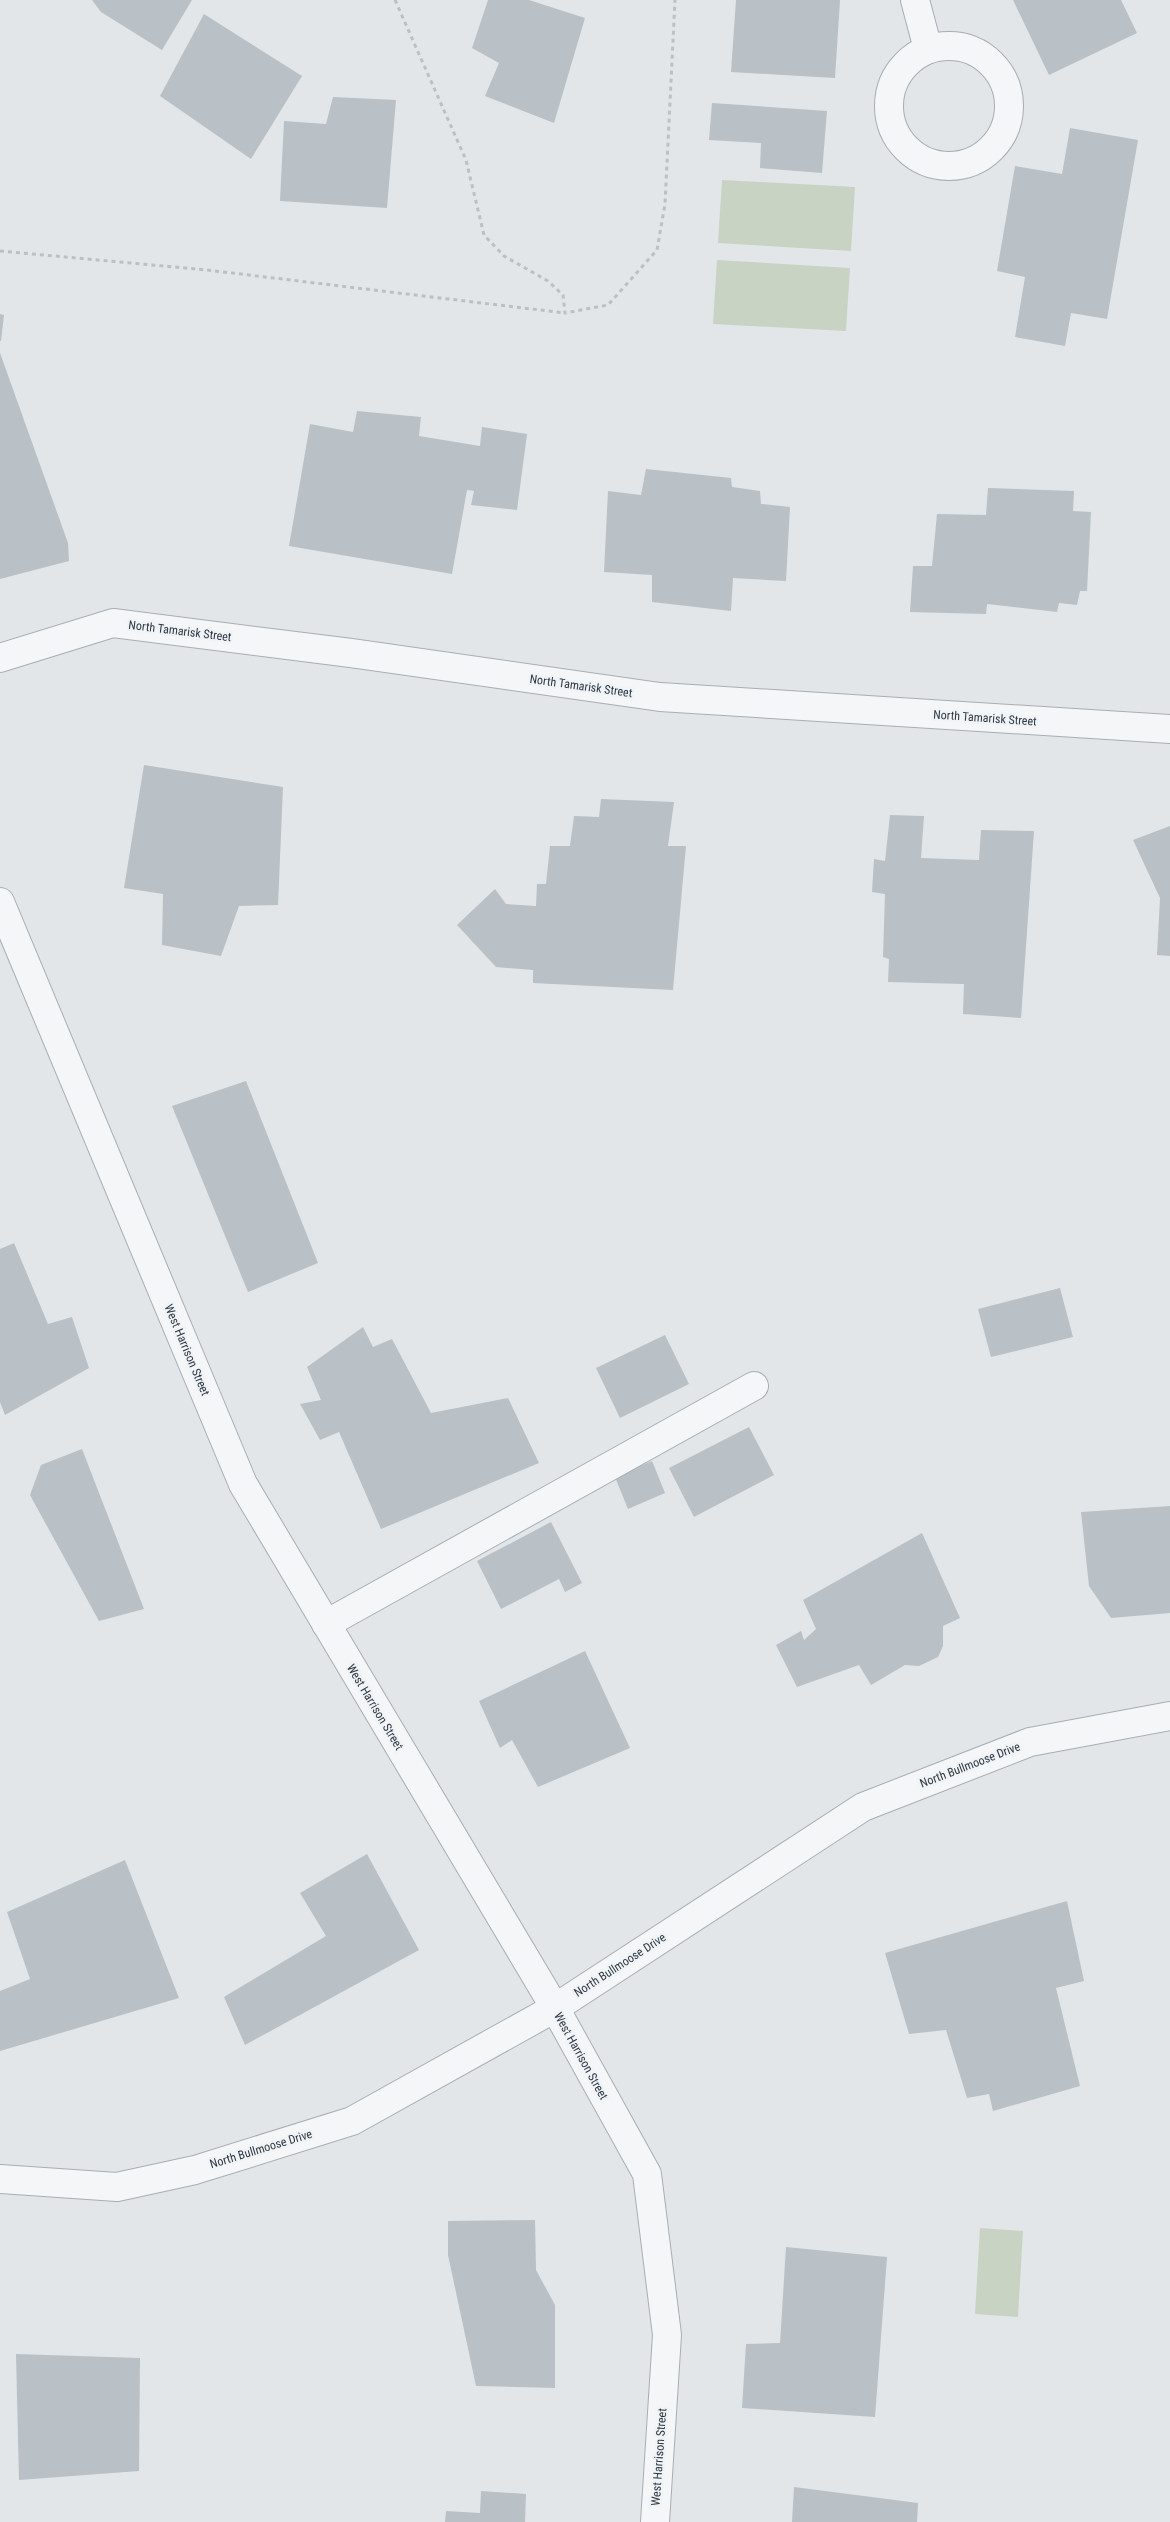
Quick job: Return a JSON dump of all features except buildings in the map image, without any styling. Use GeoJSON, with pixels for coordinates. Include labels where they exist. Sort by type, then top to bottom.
{"type":"FeatureCollection","features":[{"type":"Feature","properties":{"kind":"street"},"geometry":{"type":"LineString","coordinates":[[915,0],[928,50]]}},
{"type":"Feature","properties":{"kind":"street"},"geometry":{"type":"LineString","coordinates":[[956,45],[976,51],[993,63],[1004,80],[1010,100],[1008,120],[1000,138],[987,153],[970,162],[952,166],[932,164],[914,155],[900,141],[891,124],[889,104],[892,85],[902,68],[917,54],[928,50],[936,46],[956,45]]}},
{"type":"Feature","properties":{"kind":"street","name":"North Tamarisk Street"},"geometry":{"type":"LineString","coordinates":[[0,658],[113,623],[351,653],[660,698],[1170,729]]}},
{"type":"Feature","properties":{"kind":"street","name":"West Harrison Street"},"geometry":{"type":"LineString","coordinates":[[0,902],[243,1484],[555,2008],[647,2174],[668,2335],[655,2522]]}},
{"type":"Feature","properties":{"kind":"street"},"geometry":{"type":"LineString","coordinates":[[326,1624],[754,1386]]}},
{"type":"Feature","properties":{"kind":"street","name":"North Bullmoose Drive"},"geometry":{"type":"LineString","coordinates":[[0,2179],[117,2187],[195,2170],[352,2121],[555,2008],[863,1808],[1030,1742],[1170,1716]]}},
{"type":"Feature","properties":{"kind":"path"},"geometry":{"type":"LineString","coordinates":[[395,0],[466,160],[484,235],[504,256],[548,281],[563,294],[565,313]]}},
{"type":"Feature","properties":{"kind":"path"},"geometry":{"type":"LineString","coordinates":[[0,251],[207,270],[565,313],[608,305],[657,250],[665,204],[675,0]]}},
{"type":"Feature","properties":{"kind":"green space"},"geometry":{"type":"Polygon","coordinates":[[[722,180],[855,187],[851,251],[718,243],[722,180]]]}},
{"type":"Feature","properties":{"kind":"green space"},"geometry":{"type":"Polygon","coordinates":[[[717,260],[850,268],[846,331],[713,324],[717,260]]]}},
{"type":"Feature","properties":{"kind":"green space"},"geometry":{"type":"Polygon","coordinates":[[[980,2228],[1023,2231],[1018,2317],[975,2314],[980,2228]]]}}]}
